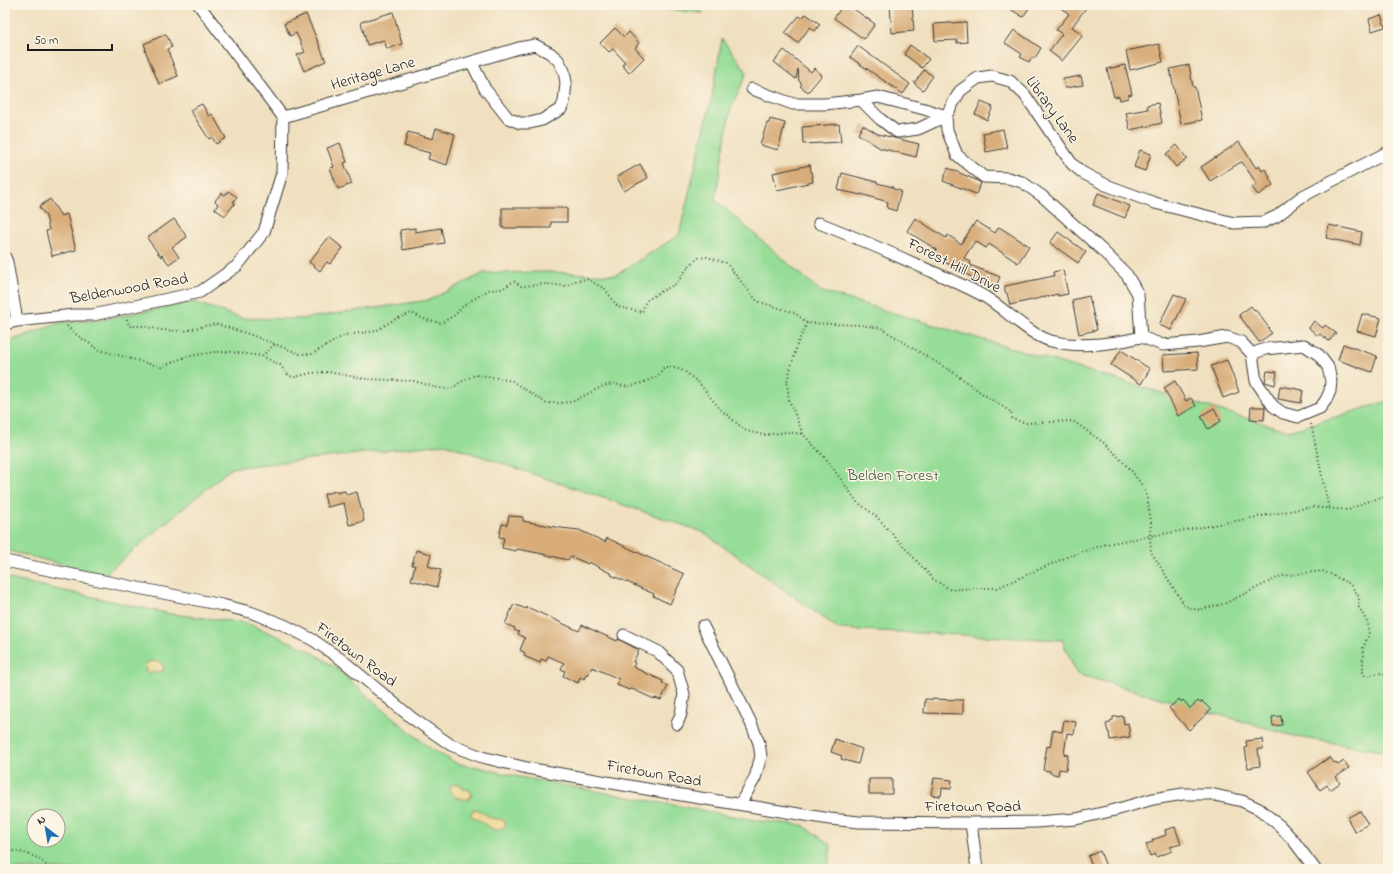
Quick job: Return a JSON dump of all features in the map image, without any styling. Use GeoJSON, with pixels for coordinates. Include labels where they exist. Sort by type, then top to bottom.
{"type":"FeatureCollection","features":[{"type":"Feature","properties":{"kind":"street"},"geometry":{"type":"LineString","coordinates":[[199,5],[283,117]]}},
{"type":"Feature","properties":{"kind":"street","name":"Heritage Lane"},"geometry":{"type":"LineString","coordinates":[[283,117],[472,63],[519,48],[535,45],[558,60],[564,71],[566,83],[564,102],[561,110],[542,120],[530,123],[520,123],[508,118],[485,89],[472,63]]}},
{"type":"Feature","properties":{"kind":"street","name":"Library Lane"},"geometry":{"type":"LineString","coordinates":[[946,116],[960,91],[978,78],[992,76],[1010,81],[1025,95],[1072,164],[1083,173],[1106,185],[1155,203],[1234,223],[1264,222],[1277,216],[1301,197],[1388,152]]}},
{"type":"Feature","properties":{"kind":"street"},"geometry":{"type":"LineString","coordinates":[[752,89],[792,104],[825,104],[878,97],[924,108],[946,116]]}},
{"type":"Feature","properties":{"kind":"street"},"geometry":{"type":"LineString","coordinates":[[861,100],[880,119],[897,132],[918,129],[946,116]]}},
{"type":"Feature","properties":{"kind":"street"},"geometry":{"type":"LineString","coordinates":[[946,116],[947,130],[957,155],[984,177],[1008,178],[1022,182],[1042,196],[1102,250],[1127,276],[1138,294],[1141,337],[1164,345],[1198,342],[1227,337],[1241,342],[1252,354],[1256,380],[1273,406],[1283,414],[1298,417],[1320,408],[1326,400],[1330,391],[1331,381],[1328,367],[1319,355],[1304,345],[1264,349],[1252,354]]}},
{"type":"Feature","properties":{"kind":"street","name":"Beldenwood Road"},"geometry":{"type":"LineString","coordinates":[[5,324],[17,321],[74,315],[93,315],[200,292],[237,266],[264,232],[282,173],[283,117]]}},
{"type":"Feature","properties":{"kind":"street","name":"Forest Hill Drive"},"geometry":{"type":"LineString","coordinates":[[819,223],[870,243],[982,295],[1039,336],[1051,340],[1075,344],[1121,342],[1141,337]]}},
{"type":"Feature","properties":{"kind":"street"},"geometry":{"type":"LineString","coordinates":[[5,258],[7,262],[17,321]]}},
{"type":"Feature","properties":{"kind":"street","name":"Firetown Road"},"geometry":{"type":"LineString","coordinates":[[5,561],[222,605],[250,612],[284,625],[313,640],[342,660],[412,718],[452,745],[482,757],[527,768],[830,819],[859,822],[971,823],[1036,822],[1076,819],[1153,799],[1183,794],[1210,794],[1242,801],[1259,810],[1280,826],[1293,840],[1315,869]]}},
{"type":"Feature","properties":{"kind":"street"},"geometry":{"type":"LineString","coordinates":[[703,626],[760,743],[761,756],[755,778],[740,804]]}},
{"type":"Feature","properties":{"kind":"street"},"geometry":{"type":"LineString","coordinates":[[624,635],[657,651],[676,670],[684,694],[682,714],[677,724]]}},
{"type":"Feature","properties":{"kind":"street"},"geometry":{"type":"LineString","coordinates":[[971,823],[978,869]]}},
{"type":"Feature","properties":{"kind":"path"},"geometry":{"type":"LineString","coordinates":[[123,308],[129,326],[143,326],[160,330],[185,331],[216,324],[300,354],[312,354],[345,335],[376,331],[393,320],[412,313],[426,320],[441,323],[455,315],[463,306],[489,290],[502,289],[514,281],[521,286],[546,284],[566,286],[576,280],[587,279],[605,288],[618,308],[642,312],[646,301],[676,284],[689,266],[698,258],[707,257],[726,263],[757,301],[795,313],[807,323],[859,325],[881,328],[953,372],[1011,412],[1012,419],[1026,423],[1072,421],[1104,443],[1131,470],[1144,488],[1151,521],[1151,552],[1185,606],[1197,610],[1224,604],[1281,576],[1322,571],[1350,584],[1359,596],[1359,607],[1368,624],[1368,634],[1363,648],[1363,672],[1365,676],[1381,673],[1388,677]]}},
{"type":"Feature","properties":{"kind":"path"},"geometry":{"type":"LineString","coordinates":[[64,317],[67,326],[99,350],[161,368],[185,357],[214,352],[231,352],[262,356],[280,365],[289,376],[295,377],[311,373],[328,372],[367,379],[414,381],[438,388],[452,389],[464,380],[475,375],[487,376],[512,382],[546,402],[558,403],[572,402],[603,386],[614,384],[628,387],[642,383],[658,376],[664,367],[672,367],[684,371],[699,383],[719,408],[746,431],[764,435],[787,432],[803,434]]}},
{"type":"Feature","properties":{"kind":"path"},"geometry":{"type":"LineString","coordinates":[[807,323],[798,342],[787,381],[789,400],[803,434],[827,460],[857,502],[876,516],[933,579],[951,590],[997,588],[1067,557],[1106,544],[1311,507],[1349,510],[1365,502],[1388,496]]}},
{"type":"Feature","properties":{"kind":"path"},"geometry":{"type":"LineString","coordinates":[[262,356],[275,344]]}},
{"type":"Feature","properties":{"kind":"path"},"geometry":{"type":"LineString","coordinates":[[1309,413],[1329,509]]}},
{"type":"Feature","properties":{"kind":"path"},"geometry":{"type":"LineString","coordinates":[[5,849],[32,854],[41,859],[49,869]]}},
{"type":"Feature","properties":{"kind":"green space"},"geometry":{"type":"Polygon","coordinates":[[[624,5],[696,5],[703,13],[624,5]]]}},
{"type":"Feature","properties":{"kind":"green space","name":"Belden Forest"},"geometry":{"type":"Polygon","coordinates":[[[722,39],[747,72],[730,112],[715,200],[820,291],[1289,431],[1388,401],[1388,752],[1297,737],[1077,674],[1062,640],[839,629],[703,532],[445,444],[231,468],[104,575],[5,550],[5,343],[59,323],[99,320],[194,302],[241,318],[300,319],[429,300],[484,273],[547,272],[616,275],[679,235],[712,97],[722,39]]]}},
{"type":"Feature","properties":{"kind":"green space"},"geometry":{"type":"Polygon","coordinates":[[[5,578],[171,614],[247,623],[309,650],[336,668],[431,749],[458,764],[478,767],[519,777],[760,821],[803,825],[831,845],[828,869],[5,869],[5,578]]]}},
{"type":"Feature","properties":{"kind":"sand"},"geometry":{"type":"Polygon","coordinates":[[[151,661],[160,662],[164,667],[163,671],[149,673],[146,671],[145,665],[151,661]]]}},
{"type":"Feature","properties":{"kind":"sand"},"geometry":{"type":"Polygon","coordinates":[[[460,784],[463,789],[470,790],[472,795],[469,799],[459,798],[450,792],[451,785],[460,784]]]}},
{"type":"Feature","properties":{"kind":"sand"},"geometry":{"type":"Polygon","coordinates":[[[474,809],[481,811],[492,818],[500,819],[506,822],[504,828],[494,830],[470,815],[474,809]]]}},
{"type":"Feature","properties":{"kind":"building"},"geometry":{"type":"Polygon","coordinates":[[[843,5],[848,5],[875,24],[864,39],[834,18],[843,5]]]}},
{"type":"Feature","properties":{"kind":"building"},"geometry":{"type":"Polygon","coordinates":[[[890,5],[912,5],[914,31],[892,33],[890,5]]]}},
{"type":"Feature","properties":{"kind":"building"},"geometry":{"type":"Polygon","coordinates":[[[1004,5],[1031,5],[1023,17],[1004,5]]]}},
{"type":"Feature","properties":{"kind":"building"},"geometry":{"type":"Polygon","coordinates":[[[1057,5],[1088,5],[1072,27],[1083,35],[1062,61],[1049,51],[1062,34],[1056,30],[1069,14],[1057,5]]]}},
{"type":"Feature","properties":{"kind":"building"},"geometry":{"type":"Polygon","coordinates":[[[393,12],[402,44],[387,49],[384,40],[367,45],[361,22],[393,12]]]}},
{"type":"Feature","properties":{"kind":"building"},"geometry":{"type":"Polygon","coordinates":[[[306,14],[326,61],[304,71],[297,55],[305,52],[296,33],[290,36],[284,24],[306,14]]]}},
{"type":"Feature","properties":{"kind":"building"},"geometry":{"type":"Polygon","coordinates":[[[806,14],[820,24],[815,31],[810,27],[798,43],[785,33],[799,16],[802,18],[806,14]]]}},
{"type":"Feature","properties":{"kind":"building"},"geometry":{"type":"Polygon","coordinates":[[[1381,15],[1385,27],[1372,31],[1369,19],[1381,15]]]}},
{"type":"Feature","properties":{"kind":"building"},"geometry":{"type":"Polygon","coordinates":[[[966,22],[967,42],[957,43],[957,40],[935,41],[934,24],[966,22]]]}},
{"type":"Feature","properties":{"kind":"building"},"geometry":{"type":"Polygon","coordinates":[[[615,28],[624,37],[629,32],[639,43],[635,48],[644,58],[629,73],[622,65],[625,62],[613,49],[609,52],[600,43],[615,28]]]}},
{"type":"Feature","properties":{"kind":"building"},"geometry":{"type":"Polygon","coordinates":[[[1014,30],[1041,48],[1035,58],[1032,57],[1029,62],[1020,57],[1022,54],[1005,43],[1014,30]]]}},
{"type":"Feature","properties":{"kind":"building"},"geometry":{"type":"Polygon","coordinates":[[[166,34],[172,47],[167,49],[178,76],[159,84],[144,44],[166,34]]]}},
{"type":"Feature","properties":{"kind":"building"},"geometry":{"type":"Polygon","coordinates":[[[1159,44],[1163,62],[1130,70],[1126,51],[1159,44]]]}},
{"type":"Feature","properties":{"kind":"building"},"geometry":{"type":"Polygon","coordinates":[[[910,45],[929,59],[922,68],[904,54],[910,45]]]}},
{"type":"Feature","properties":{"kind":"building"},"geometry":{"type":"Polygon","coordinates":[[[858,46],[910,84],[903,94],[850,57],[858,46]]]}},
{"type":"Feature","properties":{"kind":"building"},"geometry":{"type":"Polygon","coordinates":[[[784,50],[811,72],[814,68],[822,75],[808,92],[800,86],[802,84],[799,81],[798,69],[796,79],[774,62],[784,50]]]}},
{"type":"Feature","properties":{"kind":"building"},"geometry":{"type":"Polygon","coordinates":[[[1125,65],[1132,94],[1128,95],[1128,98],[1120,100],[1119,96],[1114,97],[1107,69],[1125,65]]]}},
{"type":"Feature","properties":{"kind":"building"},"geometry":{"type":"Polygon","coordinates":[[[1189,65],[1202,120],[1181,124],[1170,69],[1189,65]]]}},
{"type":"Feature","properties":{"kind":"building"},"geometry":{"type":"Polygon","coordinates":[[[924,70],[933,76],[923,90],[914,83],[924,70]]]}},
{"type":"Feature","properties":{"kind":"building"},"geometry":{"type":"Polygon","coordinates":[[[1081,76],[1083,85],[1065,88],[1063,79],[1081,76]]]}},
{"type":"Feature","properties":{"kind":"building"},"geometry":{"type":"Polygon","coordinates":[[[981,102],[993,107],[987,120],[975,114],[981,102]]]}},
{"type":"Feature","properties":{"kind":"building"},"geometry":{"type":"Polygon","coordinates":[[[1158,103],[1162,123],[1130,130],[1126,113],[1148,109],[1147,105],[1158,103]]]}},
{"type":"Feature","properties":{"kind":"building"},"geometry":{"type":"Polygon","coordinates":[[[202,104],[209,116],[212,114],[226,138],[216,144],[212,137],[209,139],[190,110],[202,104]]]}},
{"type":"Feature","properties":{"kind":"building"},"geometry":{"type":"Polygon","coordinates":[[[770,119],[785,123],[778,150],[760,145],[767,123],[769,123],[770,119]]]}},
{"type":"Feature","properties":{"kind":"building"},"geometry":{"type":"Polygon","coordinates":[[[839,124],[841,142],[803,144],[802,127],[839,124]]]}},
{"type":"Feature","properties":{"kind":"building"},"geometry":{"type":"Polygon","coordinates":[[[863,125],[878,134],[919,144],[916,157],[880,148],[858,134],[863,125]]]}},
{"type":"Feature","properties":{"kind":"building"},"geometry":{"type":"Polygon","coordinates":[[[436,128],[455,134],[447,165],[428,159],[430,153],[404,146],[408,132],[433,139],[436,128]]]}},
{"type":"Feature","properties":{"kind":"building"},"geometry":{"type":"Polygon","coordinates":[[[1003,129],[1007,148],[986,152],[983,133],[1003,129]]]}},
{"type":"Feature","properties":{"kind":"building"},"geometry":{"type":"Polygon","coordinates":[[[1239,142],[1256,168],[1259,166],[1262,171],[1265,169],[1273,185],[1258,195],[1252,187],[1257,184],[1242,162],[1210,181],[1201,167],[1239,142]]]}},
{"type":"Feature","properties":{"kind":"building"},"geometry":{"type":"Polygon","coordinates":[[[340,143],[347,162],[344,163],[352,184],[338,189],[330,168],[334,167],[327,148],[340,143]]]}},
{"type":"Feature","properties":{"kind":"building"},"geometry":{"type":"Polygon","coordinates":[[[1177,145],[1187,159],[1176,167],[1166,154],[1177,145]]]}},
{"type":"Feature","properties":{"kind":"building"},"geometry":{"type":"Polygon","coordinates":[[[1140,150],[1151,154],[1145,171],[1134,167],[1140,150]]]}},
{"type":"Feature","properties":{"kind":"building"},"geometry":{"type":"Polygon","coordinates":[[[640,164],[648,178],[624,191],[617,177],[640,164]]]}},
{"type":"Feature","properties":{"kind":"building"},"geometry":{"type":"Polygon","coordinates":[[[810,165],[813,182],[777,190],[773,173],[810,165]]]}},
{"type":"Feature","properties":{"kind":"building"},"geometry":{"type":"Polygon","coordinates":[[[948,168],[981,183],[976,194],[943,181],[948,168]]]}},
{"type":"Feature","properties":{"kind":"building"},"geometry":{"type":"Polygon","coordinates":[[[842,173],[877,182],[901,191],[896,211],[887,208],[888,202],[861,194],[838,190],[842,173]]]}},
{"type":"Feature","properties":{"kind":"building"},"geometry":{"type":"Polygon","coordinates":[[[228,191],[237,197],[233,202],[235,203],[225,216],[215,209],[218,204],[215,201],[221,193],[225,195],[228,191]]]}},
{"type":"Feature","properties":{"kind":"building"},"geometry":{"type":"Polygon","coordinates":[[[1098,193],[1130,206],[1125,218],[1093,205],[1098,193]]]}},
{"type":"Feature","properties":{"kind":"building"},"geometry":{"type":"Polygon","coordinates":[[[50,199],[61,216],[67,214],[76,250],[52,256],[46,231],[49,230],[46,216],[39,207],[50,199]]]}},
{"type":"Feature","properties":{"kind":"building"},"geometry":{"type":"Polygon","coordinates":[[[502,208],[567,208],[567,222],[551,222],[551,228],[502,228],[502,208]]]}},
{"type":"Feature","properties":{"kind":"building"},"geometry":{"type":"Polygon","coordinates":[[[915,218],[946,238],[948,235],[961,244],[976,221],[995,233],[999,227],[1029,246],[1018,263],[989,244],[986,248],[975,241],[964,258],[971,262],[970,265],[1000,277],[995,288],[972,280],[973,278],[945,262],[946,261],[934,253],[937,250],[907,231],[915,218]]]}},
{"type":"Feature","properties":{"kind":"building"},"geometry":{"type":"Polygon","coordinates":[[[174,219],[187,237],[172,247],[179,257],[169,264],[162,255],[161,257],[147,238],[174,219]]]}},
{"type":"Feature","properties":{"kind":"building"},"geometry":{"type":"Polygon","coordinates":[[[1329,225],[1362,232],[1360,245],[1326,238],[1329,225]]]}},
{"type":"Feature","properties":{"kind":"building"},"geometry":{"type":"Polygon","coordinates":[[[415,228],[415,232],[441,228],[444,243],[403,250],[400,230],[415,228]]]}},
{"type":"Feature","properties":{"kind":"building"},"geometry":{"type":"Polygon","coordinates":[[[1058,232],[1086,252],[1078,263],[1050,243],[1058,232]]]}},
{"type":"Feature","properties":{"kind":"building"},"geometry":{"type":"Polygon","coordinates":[[[329,237],[343,248],[330,264],[327,262],[320,271],[309,262],[329,237]]]}},
{"type":"Feature","properties":{"kind":"building"},"geometry":{"type":"Polygon","coordinates":[[[1063,270],[1068,294],[1058,296],[1058,294],[1010,305],[1007,293],[1005,292],[1005,286],[1054,276],[1053,272],[1063,270]]]}},
{"type":"Feature","properties":{"kind":"building"},"geometry":{"type":"Polygon","coordinates":[[[1174,294],[1186,299],[1171,330],[1159,325],[1174,294]]]}},
{"type":"Feature","properties":{"kind":"building"},"geometry":{"type":"Polygon","coordinates":[[[1089,296],[1097,330],[1079,334],[1072,300],[1089,296]]]}},
{"type":"Feature","properties":{"kind":"building"},"geometry":{"type":"Polygon","coordinates":[[[1251,306],[1254,310],[1255,309],[1272,333],[1259,342],[1239,315],[1251,306]]]}},
{"type":"Feature","properties":{"kind":"building"},"geometry":{"type":"Polygon","coordinates":[[[1362,314],[1381,318],[1376,336],[1357,331],[1362,314]]]}},
{"type":"Feature","properties":{"kind":"building"},"geometry":{"type":"Polygon","coordinates":[[[1314,321],[1323,328],[1325,325],[1336,333],[1329,341],[1320,334],[1318,336],[1309,328],[1314,321]]]}},
{"type":"Feature","properties":{"kind":"building"},"geometry":{"type":"Polygon","coordinates":[[[1343,344],[1377,356],[1372,372],[1338,360],[1343,344]]]}},
{"type":"Feature","properties":{"kind":"building"},"geometry":{"type":"Polygon","coordinates":[[[1121,350],[1150,369],[1141,384],[1111,365],[1121,350]]]}},
{"type":"Feature","properties":{"kind":"building"},"geometry":{"type":"Polygon","coordinates":[[[1197,353],[1198,369],[1164,371],[1163,355],[1197,353]]]}},
{"type":"Feature","properties":{"kind":"building"},"geometry":{"type":"Polygon","coordinates":[[[1227,360],[1239,392],[1223,398],[1211,366],[1227,360]]]}},
{"type":"Feature","properties":{"kind":"building"},"geometry":{"type":"Polygon","coordinates":[[[1267,371],[1277,372],[1275,385],[1265,382],[1267,371]]]}},
{"type":"Feature","properties":{"kind":"building"},"geometry":{"type":"Polygon","coordinates":[[[1175,381],[1186,401],[1191,398],[1196,406],[1178,416],[1164,388],[1175,381]]]}},
{"type":"Feature","properties":{"kind":"building"},"geometry":{"type":"Polygon","coordinates":[[[1280,386],[1303,390],[1301,403],[1278,399],[1280,386]]]}},
{"type":"Feature","properties":{"kind":"building"},"geometry":{"type":"Polygon","coordinates":[[[1251,407],[1265,407],[1264,420],[1250,419],[1251,407]]]}},
{"type":"Feature","properties":{"kind":"building"},"geometry":{"type":"Polygon","coordinates":[[[1214,408],[1221,421],[1208,429],[1201,416],[1214,408]]]}},
{"type":"Feature","properties":{"kind":"building"},"geometry":{"type":"Polygon","coordinates":[[[337,491],[337,493],[345,491],[346,495],[357,492],[364,521],[349,525],[344,503],[327,507],[324,494],[337,491]]]}},
{"type":"Feature","properties":{"kind":"building"},"geometry":{"type":"Polygon","coordinates":[[[509,516],[523,517],[523,521],[579,530],[605,542],[607,538],[684,574],[670,604],[653,596],[654,594],[611,575],[612,574],[589,562],[588,564],[570,556],[568,560],[517,549],[516,551],[502,548],[504,538],[499,537],[502,524],[507,525],[509,516]]]}},
{"type":"Feature","properties":{"kind":"building"},"geometry":{"type":"Polygon","coordinates":[[[416,550],[431,554],[428,566],[441,570],[437,587],[411,580],[415,565],[412,565],[416,550]]]}},
{"type":"Feature","properties":{"kind":"building"},"geometry":{"type":"Polygon","coordinates":[[[514,604],[526,609],[527,607],[579,631],[582,625],[617,641],[618,639],[639,650],[633,662],[635,663],[633,667],[663,681],[662,683],[668,686],[661,700],[654,699],[632,689],[629,690],[617,685],[619,679],[592,667],[584,679],[580,677],[578,683],[563,676],[565,671],[561,669],[564,663],[548,656],[546,661],[541,659],[540,663],[524,656],[525,653],[520,650],[525,638],[518,634],[519,632],[514,630],[515,628],[505,624],[514,604]]]}},
{"type":"Feature","properties":{"kind":"building"},"geometry":{"type":"Polygon","coordinates":[[[925,699],[963,700],[963,714],[924,713],[925,699]]]}},
{"type":"Feature","properties":{"kind":"building"},"geometry":{"type":"Polygon","coordinates":[[[1179,699],[1181,702],[1183,700],[1190,708],[1198,701],[1200,703],[1202,701],[1211,710],[1189,730],[1169,708],[1179,699]]]}},
{"type":"Feature","properties":{"kind":"building"},"geometry":{"type":"Polygon","coordinates":[[[1123,716],[1124,724],[1128,723],[1130,737],[1110,740],[1106,724],[1113,720],[1113,717],[1123,716]]]}},
{"type":"Feature","properties":{"kind":"building"},"geometry":{"type":"Polygon","coordinates":[[[1281,716],[1282,725],[1273,726],[1272,717],[1281,716]]]}},
{"type":"Feature","properties":{"kind":"building"},"geometry":{"type":"Polygon","coordinates":[[[1064,720],[1076,722],[1074,734],[1067,733],[1064,754],[1068,755],[1066,770],[1059,769],[1058,775],[1050,773],[1050,771],[1043,770],[1047,746],[1050,747],[1053,730],[1062,732],[1064,720]]]}},
{"type":"Feature","properties":{"kind":"building"},"geometry":{"type":"Polygon","coordinates":[[[835,739],[862,749],[858,764],[841,759],[842,756],[831,752],[835,739]]]}},
{"type":"Feature","properties":{"kind":"building"},"geometry":{"type":"Polygon","coordinates":[[[1262,739],[1263,749],[1258,749],[1260,766],[1248,768],[1245,748],[1247,747],[1246,741],[1262,739]]]}},
{"type":"Feature","properties":{"kind":"building"},"geometry":{"type":"Polygon","coordinates":[[[1330,757],[1334,763],[1336,762],[1338,765],[1344,761],[1349,768],[1336,777],[1340,783],[1330,790],[1327,785],[1320,790],[1308,772],[1330,757]]]}},
{"type":"Feature","properties":{"kind":"building"},"geometry":{"type":"Polygon","coordinates":[[[934,778],[952,780],[951,789],[942,788],[941,796],[931,795],[934,778]]]}},
{"type":"Feature","properties":{"kind":"building"},"geometry":{"type":"Polygon","coordinates":[[[869,779],[892,779],[892,794],[869,794],[869,779]]]}},
{"type":"Feature","properties":{"kind":"building"},"geometry":{"type":"Polygon","coordinates":[[[1360,811],[1368,824],[1355,832],[1347,818],[1360,811]]]}},
{"type":"Feature","properties":{"kind":"building"},"geometry":{"type":"Polygon","coordinates":[[[1175,827],[1181,844],[1170,847],[1172,851],[1156,857],[1155,854],[1150,856],[1146,844],[1166,835],[1165,830],[1175,827]]]}},
{"type":"Feature","properties":{"kind":"building"},"geometry":{"type":"Polygon","coordinates":[[[1100,851],[1107,869],[1093,869],[1088,856],[1100,851]]]}}]}
